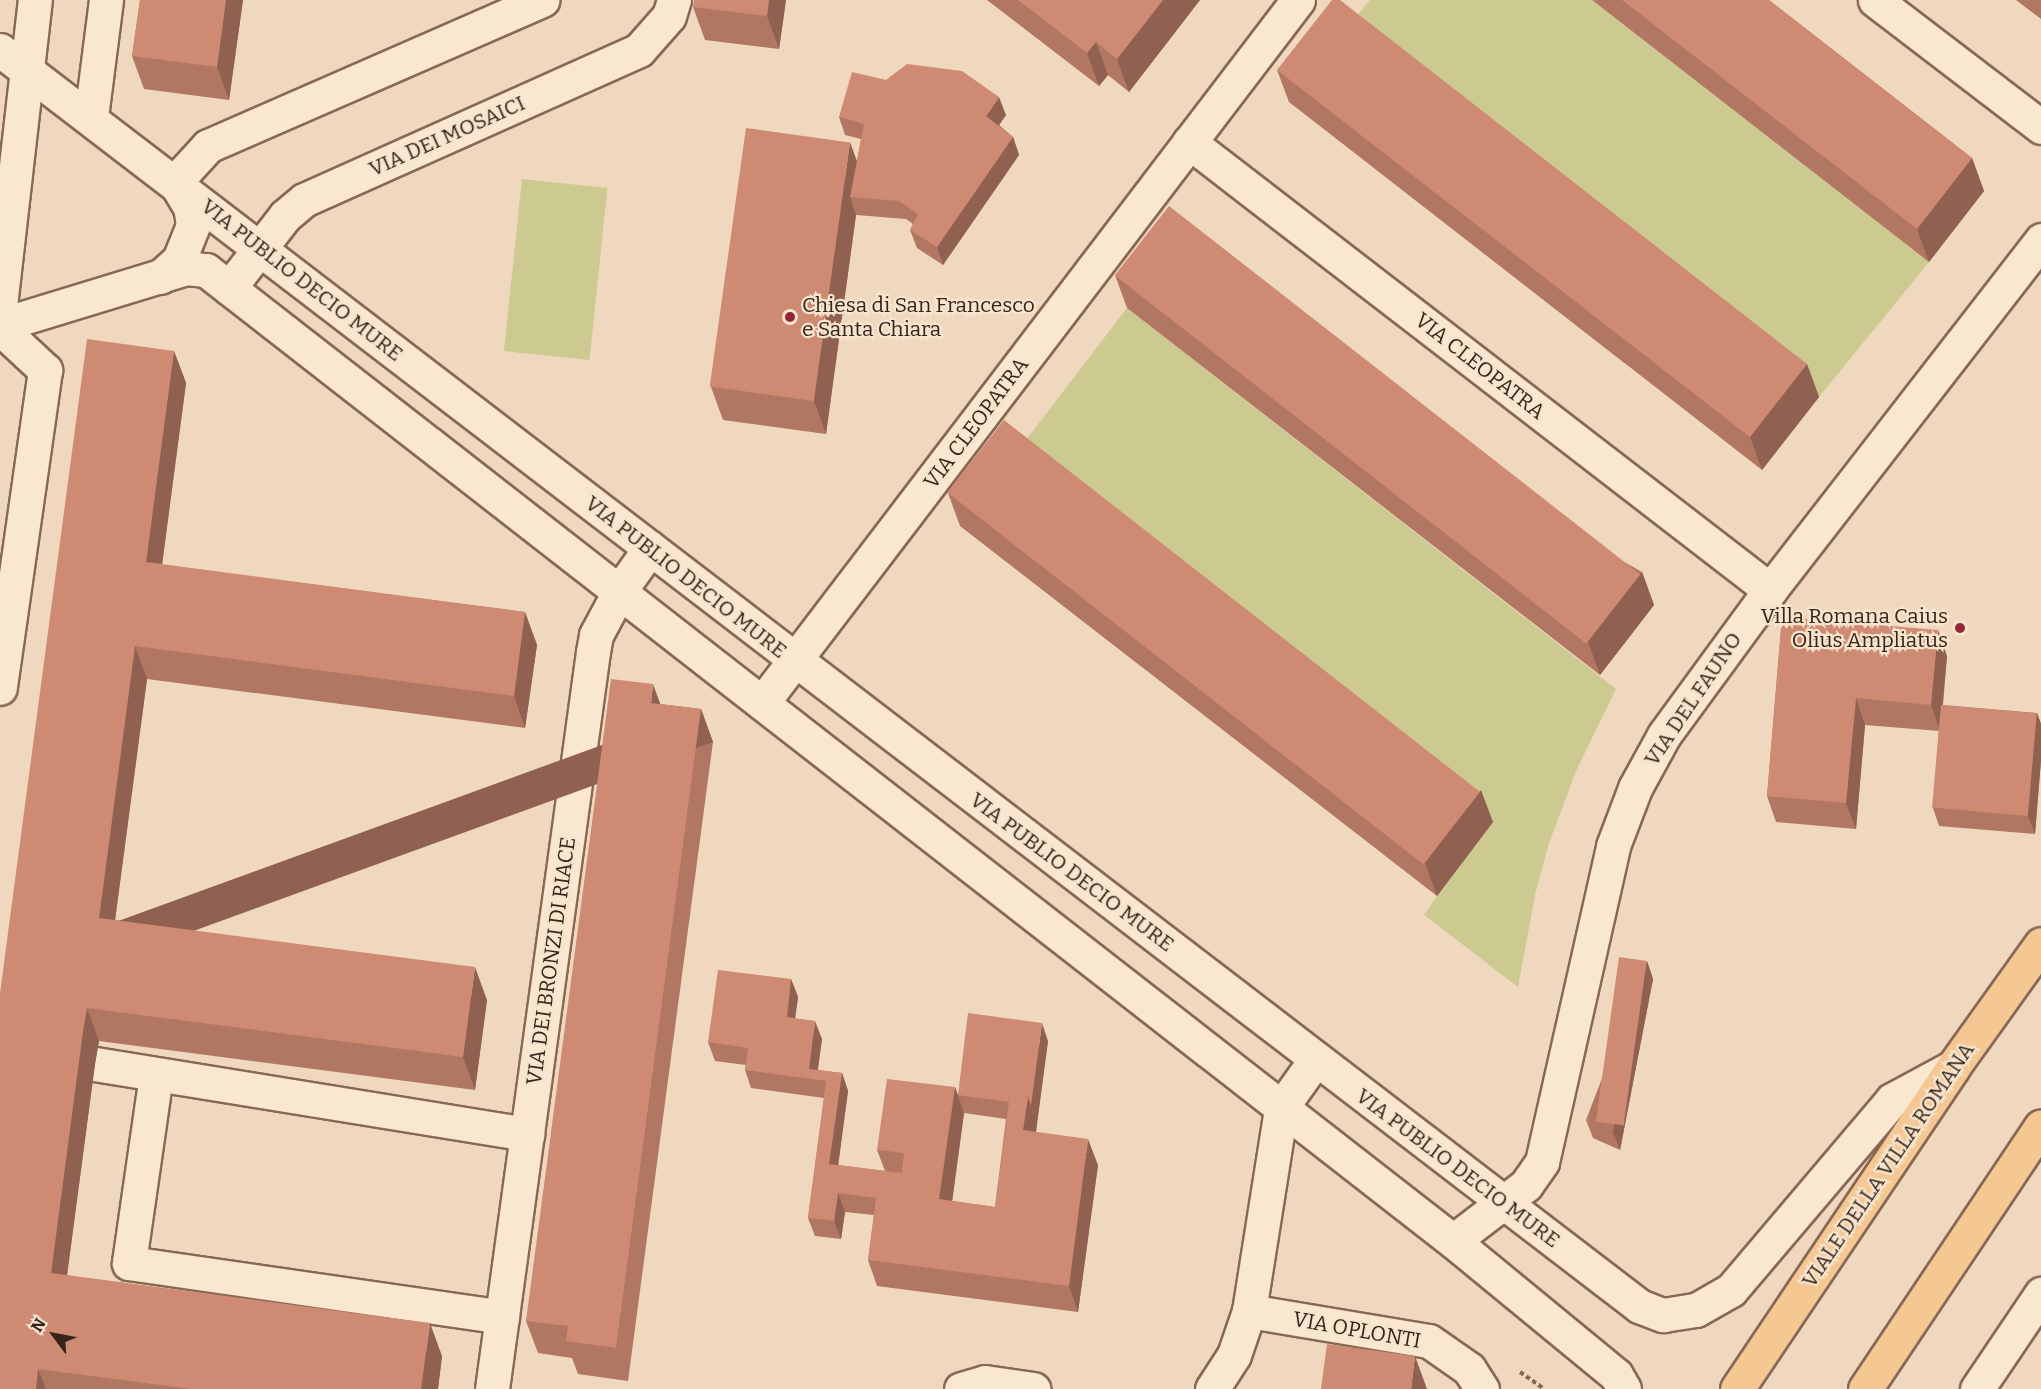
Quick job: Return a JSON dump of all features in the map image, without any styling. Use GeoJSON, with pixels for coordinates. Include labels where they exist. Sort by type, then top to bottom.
{"type":"FeatureCollection","features":[{"type":"Feature","properties":{"kind":"main road","name":"VIALE DELLA VILLA ROMANA"},"geometry":{"type":"LineString","coordinates":[[1737,1389],[1953,1067],[2041,944]]}},
{"type":"Feature","properties":{"kind":"main road"},"geometry":{"type":"LineString","coordinates":[[1865,1389],[2041,1126]]}},
{"type":"Feature","properties":{"kind":"street"},"geometry":{"type":"LineString","coordinates":[[0,306],[12,59],[35,0]]}},
{"type":"Feature","properties":{"kind":"street"},"geometry":{"type":"LineString","coordinates":[[91,117],[106,0]]}},
{"type":"Feature","properties":{"kind":"street"},"geometry":{"type":"LineString","coordinates":[[176,182],[208,146],[542,0]]}},
{"type":"Feature","properties":{"kind":"street","name":"VIA DEI MOSAICI"},"geometry":{"type":"LineString","coordinates":[[229,288],[260,247],[304,200],[639,50],[669,16],[674,0]]}},
{"type":"Feature","properties":{"kind":"street","name":"VIA CLEOPATRA"},"geometry":{"type":"LineString","coordinates":[[762,703],[1298,0]]}},
{"type":"Feature","properties":{"kind":"street"},"geometry":{"type":"LineString","coordinates":[[1875,0],[2041,127]]}},
{"type":"Feature","properties":{"kind":"street","name":"VIA PUBLIO DECIO MURE"},"geometry":{"type":"LineString","coordinates":[[12,59],[176,182],[796,661],[1639,1306],[1663,1315],[1696,1310],[1731,1290],[1892,1100],[1953,1067]]}},
{"type":"Feature","properties":{"kind":"street","name":"VIA CLEOPATRA"},"geometry":{"type":"LineString","coordinates":[[1189,142],[1770,590]]}},
{"type":"Feature","properties":{"kind":"street","name":"VIA PUBLIO DECIO MURE"},"geometry":{"type":"LineString","coordinates":[[160,277],[179,260],[192,225],[190,207],[176,182]]}},
{"type":"Feature","properties":{"kind":"street","name":"VIA DEL FAUNO"},"geometry":{"type":"LineString","coordinates":[[1453,1241],[1526,1185],[1542,1161],[1599,898],[1613,846],[1635,788],[1664,735],[1770,590],[2041,240]]}},
{"type":"Feature","properties":{"kind":"street","name":"VIA PUBLIO DECIO MURE"},"geometry":{"type":"LineString","coordinates":[[0,327],[186,268],[206,270],[1453,1241],[1616,1375],[1624,1389]]}},
{"type":"Feature","properties":{"kind":"street"},"geometry":{"type":"LineString","coordinates":[[0,327],[45,370],[0,688]]}},
{"type":"Feature","properties":{"kind":"street","name":"VIA DEI BRONZI DI RIACE"},"geometry":{"type":"LineString","coordinates":[[492,1389],[596,635],[619,592],[650,548]]}},
{"type":"Feature","properties":{"kind":"street"},"geometry":{"type":"LineString","coordinates":[[1212,1389],[1234,1355],[1249,1311],[1281,1108],[1316,1059]]}},
{"type":"Feature","properties":{"kind":"street"},"geometry":{"type":"LineString","coordinates":[[95,1064],[527,1134]]}},
{"type":"Feature","properties":{"kind":"street"},"geometry":{"type":"LineString","coordinates":[[156,1075],[129,1263],[502,1317]]}},
{"type":"Feature","properties":{"kind":"street"},"geometry":{"type":"LineString","coordinates":[[1977,1389],[2041,1294]]}},
{"type":"Feature","properties":{"kind":"street","name":"VIA OPLONTI"},"geometry":{"type":"LineString","coordinates":[[1249,1311],[1429,1341],[1462,1363],[1482,1389]]}},
{"type":"Feature","properties":{"kind":"street"},"geometry":{"type":"LineString","coordinates":[[961,1389],[985,1382],[1033,1389]]}},
{"type":"Feature","properties":{"kind":"path"},"geometry":{"type":"LineString","coordinates":[[1518,1370],[1544,1389]]}},
{"type":"Feature","properties":{"kind":"shaded area"},"geometry":{"type":"Polygon","coordinates":[[[1370,0],[1592,0],[1929,262],[1819,397],[1346,29],[1370,0]]]}},
{"type":"Feature","properties":{"kind":"shaded area"},"geometry":{"type":"Polygon","coordinates":[[[522,179],[608,188],[589,360],[504,351],[522,179]]]}},
{"type":"Feature","properties":{"kind":"shaded area"},"geometry":{"type":"Polygon","coordinates":[[[1127,308],[1616,689],[1576,771],[1549,843],[1535,895],[1518,987],[1424,915],[1437,896],[1016,453],[1127,308]]]}},
{"type":"Feature","properties":{"kind":"building"},"geometry":{"type":"Polygon","coordinates":[[[140,0],[226,0],[217,67],[132,56],[140,0]]]}},
{"type":"Feature","properties":{"kind":"building"},"geometry":{"type":"Polygon","coordinates":[[[694,0],[769,0],[767,16],[693,7],[694,0]]]}},
{"type":"Feature","properties":{"kind":"building"},"geometry":{"type":"Polygon","coordinates":[[[1018,0],[1163,0],[1117,59],[1096,42],[1087,53],[1018,0]]]}},
{"type":"Feature","properties":{"kind":"building"},"geometry":{"type":"Polygon","coordinates":[[[1332,0],[1340,0],[1807,364],[1750,437],[1277,70],[1332,0]]]}},
{"type":"Feature","properties":{"kind":"building"},"geometry":{"type":"Polygon","coordinates":[[[1622,0],[1769,0],[1972,158],[1917,229],[1622,0]]]}},
{"type":"Feature","properties":{"kind":"building"},"geometry":{"type":"Polygon","coordinates":[[[907,64],[962,71],[999,97],[986,116],[1013,137],[937,247],[910,230],[918,214],[899,201],[850,197],[864,124],[839,117],[852,72],[886,80],[907,64]]]}},
{"type":"Feature","properties":{"kind":"building","name":"Chiesa di San Francesco e Santa Chiara"},"geometry":{"type":"Polygon","coordinates":[[[746,128],[850,143],[814,401],[710,386],[746,128]]]}},
{"type":"Feature","properties":{"kind":"building"},"geometry":{"type":"Polygon","coordinates":[[[1169,206],[1640,574],[1586,644],[1115,275],[1169,206]]]}},
{"type":"Feature","properties":{"kind":"building"},"geometry":{"type":"Polygon","coordinates":[[[87,339],[174,351],[146,562],[525,612],[514,696],[135,646],[99,918],[475,967],[463,1057],[87,1008],[83,1031],[51,1273],[430,1323],[421,1389],[191,1389],[38,1369],[36,1389],[0,1389],[0,993],[87,339]]]}},
{"type":"Feature","properties":{"kind":"building"},"geometry":{"type":"Polygon","coordinates":[[[1004,420],[1480,792],[1423,864],[947,492],[1004,420]]]}},
{"type":"Feature","properties":{"kind":"building"},"geometry":{"type":"Polygon","coordinates":[[[1782,617],[1938,630],[1931,705],[1856,698],[1846,803],[1767,796],[1782,617]]]}},
{"type":"Feature","properties":{"kind":"building"},"geometry":{"type":"Polygon","coordinates":[[[611,679],[653,684],[651,703],[701,709],[616,1348],[566,1341],[568,1326],[526,1321],[611,679]]]}},
{"type":"Feature","properties":{"kind":"building"},"geometry":{"type":"Polygon","coordinates":[[[1941,705],[2037,713],[2028,816],[1932,808],[1941,705]]]}},
{"type":"Feature","properties":{"kind":"building"},"geometry":{"type":"Polygon","coordinates":[[[1619,957],[1647,961],[1624,1125],[1596,1121],[1619,957]]]}},
{"type":"Feature","properties":{"kind":"building"},"geometry":{"type":"Polygon","coordinates":[[[718,970],[791,979],[787,1017],[815,1021],[809,1069],[842,1073],[829,1164],[902,1173],[899,1194],[877,1191],[876,1198],[838,1193],[834,1221],[808,1218],[826,1081],[745,1070],[748,1048],[708,1042],[718,970]]]}},
{"type":"Feature","properties":{"kind":"building"},"geometry":{"type":"Polygon","coordinates":[[[968,1013],[1042,1023],[1031,1105],[1028,1097],[1010,1094],[1009,1102],[958,1095],[968,1013]]]}},
{"type":"Feature","properties":{"kind":"building"},"geometry":{"type":"Polygon","coordinates":[[[887,1079],[955,1087],[939,1199],[995,1207],[1010,1094],[1028,1097],[1023,1130],[1088,1139],[1069,1286],[868,1260],[877,1191],[899,1194],[904,1153],[877,1150],[887,1079]]]}},
{"type":"Feature","properties":{"kind":"building"},"geometry":{"type":"Polygon","coordinates":[[[1327,1344],[1415,1356],[1411,1389],[1321,1389],[1327,1344]]]}},
{"type":"Feature","properties":{"kind":"place","name":"Chiesa di San Francesco e Santa Chiara"},"geometry":{"type":"Point","coordinates":[790,317]}},
{"type":"Feature","properties":{"kind":"place","name":"Villa Romana Caius Olius Ampliatus"},"geometry":{"type":"Point","coordinates":[1960,628]}}]}
